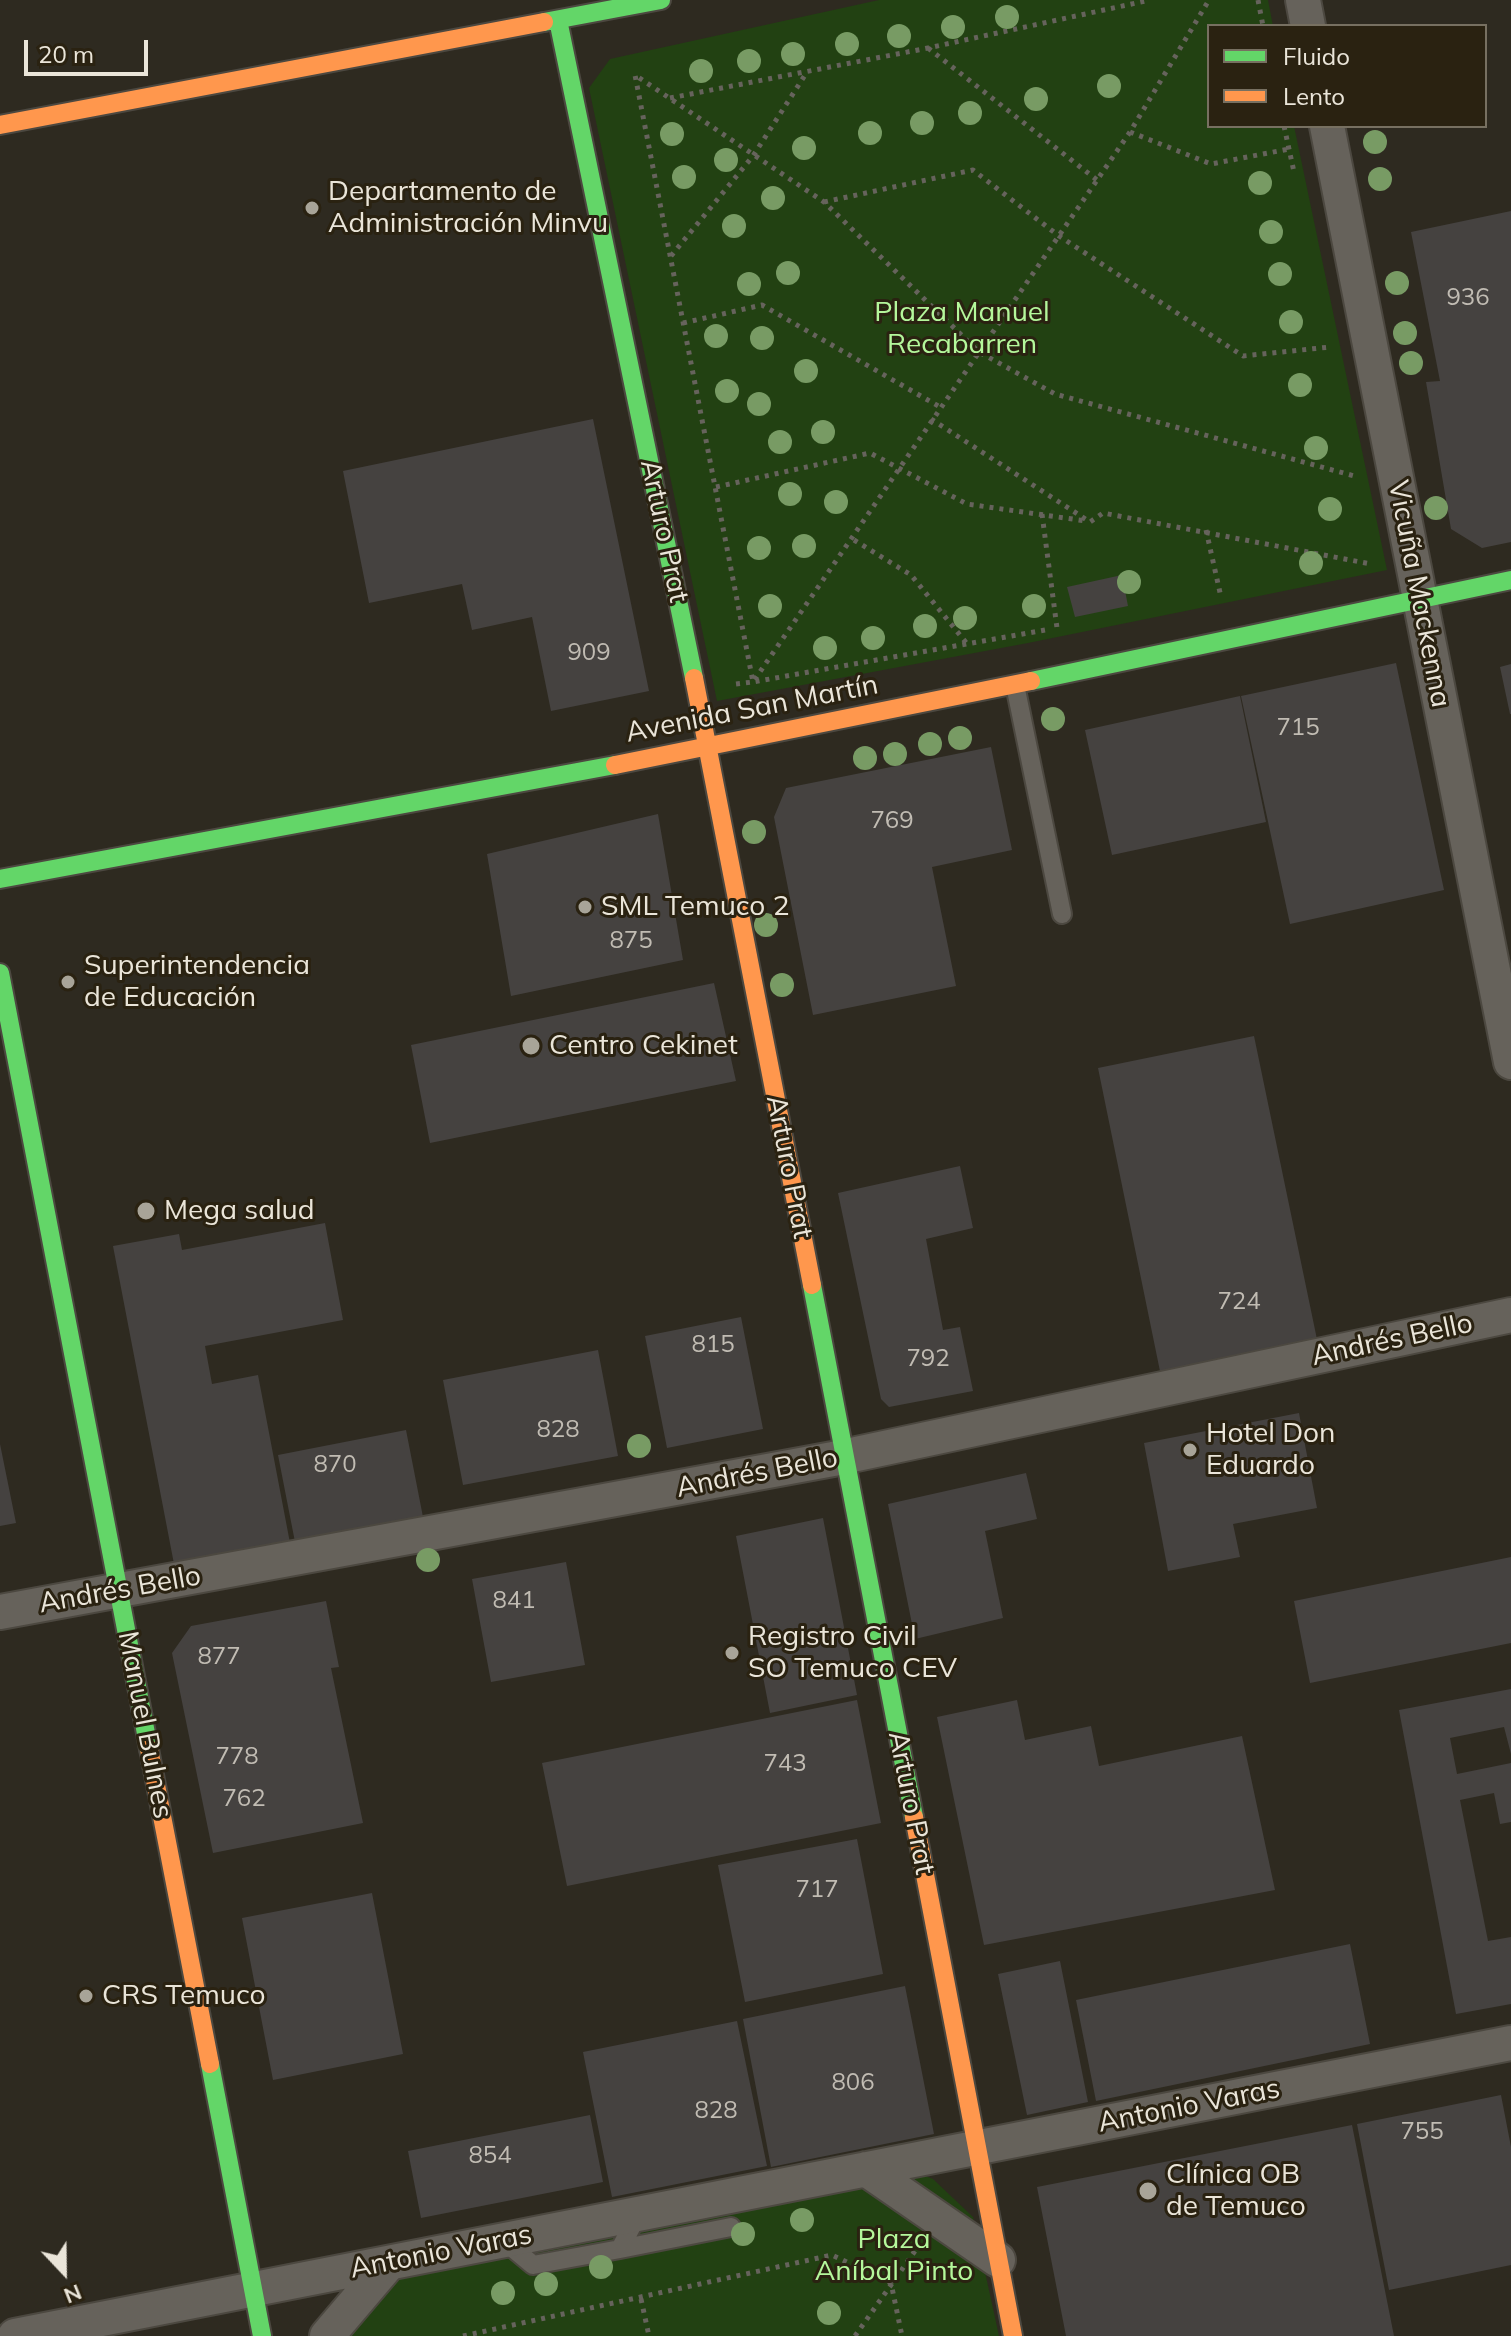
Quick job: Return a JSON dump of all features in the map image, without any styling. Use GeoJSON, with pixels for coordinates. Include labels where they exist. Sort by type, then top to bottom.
{"type":"FeatureCollection","features":[{"type":"Feature","properties":{"kind":"street"},"geometry":{"type":"LineString","coordinates":[[0,125],[556,10],[661,0]]}},
{"type":"Feature","properties":{"kind":"street"},"geometry":{"type":"LineString","coordinates":[[1303,0],[1308,24]]}},
{"type":"Feature","properties":{"kind":"street","name":"Arturo Prat"},"geometry":{"type":"LineString","coordinates":[[556,10],[709,748],[1013,2336]]}},
{"type":"Feature","properties":{"kind":"street","name":"Vicuña Mackenna"},"geometry":{"type":"LineString","coordinates":[[1327,128],[1508,1026],[1511,1062]]}},
{"type":"Feature","properties":{"kind":"street","name":"Avenida San Martín"},"geometry":{"type":"LineString","coordinates":[[0,879],[709,748],[1511,580]]}},
{"type":"Feature","properties":{"kind":"street","name":"Manuel Bulnes"},"geometry":{"type":"LineString","coordinates":[[0,973],[262,2336]]}},
{"type":"Feature","properties":{"kind":"street","name":"Andrés Bello"},"geometry":{"type":"LineString","coordinates":[[0,1612],[844,1457],[1511,1315]]}},
{"type":"Feature","properties":{"kind":"street","name":"Antonio Varas"},"geometry":{"type":"LineString","coordinates":[[15,2336],[1511,2043]]}},
{"type":"Feature","properties":{"kind":"street"},"geometry":{"type":"LineString","coordinates":[[866,2169],[998,2260]]}},
{"type":"Feature","properties":{"kind":"street"},"geometry":{"type":"LineString","coordinates":[[327,2336],[389,2263]]}},
{"type":"Feature","properties":{"kind":"lane"},"geometry":{"type":"LineString","coordinates":[[1015,685],[1062,914]]}},
{"type":"Feature","properties":{"kind":"lane"},"geometry":{"type":"LineString","coordinates":[[620,2249],[638,2214]]}},
{"type":"Feature","properties":{"kind":"lane"},"geometry":{"type":"LineString","coordinates":[[503,2240],[533,2265],[731,2227]]}},
{"type":"Feature","properties":{"kind":"path"},"geometry":{"type":"LineString","coordinates":[[669,99],[1150,0]]}},
{"type":"Feature","properties":{"kind":"path"},"geometry":{"type":"LineString","coordinates":[[753,682],[854,540],[931,419],[1130,132],[1209,0]]}},
{"type":"Feature","properties":{"kind":"path"},"geometry":{"type":"LineString","coordinates":[[1258,0],[1263,24]]}},
{"type":"Feature","properties":{"kind":"path"},"geometry":{"type":"LineString","coordinates":[[928,48],[1097,180]]}},
{"type":"Feature","properties":{"kind":"path"},"geometry":{"type":"LineString","coordinates":[[670,257],[753,156],[807,72]]}},
{"type":"Feature","properties":{"kind":"path"},"geometry":{"type":"LineString","coordinates":[[753,682],[635,75],[824,202],[979,352],[1055,394],[1359,477]]}},
{"type":"Feature","properties":{"kind":"path"},"geometry":{"type":"LineString","coordinates":[[1130,132],[1211,164],[1289,149]]}},
{"type":"Feature","properties":{"kind":"path"},"geometry":{"type":"LineString","coordinates":[[824,202],[973,170],[1059,236],[1243,356],[1330,347]]}},
{"type":"Feature","properties":{"kind":"path"},"geometry":{"type":"LineString","coordinates":[[683,323],[762,305],[940,407]]}},
{"type":"Feature","properties":{"kind":"path"},"geometry":{"type":"LineString","coordinates":[[931,419],[1090,522]]}},
{"type":"Feature","properties":{"kind":"path"},"geometry":{"type":"LineString","coordinates":[[716,487],[870,453],[967,504],[1090,522],[1103,513],[1206,530],[1376,565],[1360,568]]}},
{"type":"Feature","properties":{"kind":"path"},"geometry":{"type":"LineString","coordinates":[[1042,514],[1057,628]]}},
{"type":"Feature","properties":{"kind":"path"},"geometry":{"type":"LineString","coordinates":[[1206,530],[1221,597]]}},
{"type":"Feature","properties":{"kind":"path"},"geometry":{"type":"LineString","coordinates":[[854,540],[911,575],[968,645]]}},
{"type":"Feature","properties":{"kind":"path"},"geometry":{"type":"LineString","coordinates":[[1206,600],[1236,594]]}},
{"type":"Feature","properties":{"kind":"path"},"geometry":{"type":"LineString","coordinates":[[697,691],[1072,625]]}},
{"type":"Feature","properties":{"kind":"path"},"geometry":{"type":"LineString","coordinates":[[855,2336],[938,2219]]}},
{"type":"Feature","properties":{"kind":"path"},"geometry":{"type":"LineString","coordinates":[[463,2336],[832,2255],[891,2283]]}},
{"type":"Feature","properties":{"kind":"path"},"geometry":{"type":"LineString","coordinates":[[891,2283],[902,2336]]}},
{"type":"Feature","properties":{"kind":"path"},"geometry":{"type":"LineString","coordinates":[[641,2299],[649,2336]]}},
{"type":"Feature","properties":{"kind":"green space","name":"Plaza Manuel Recabarren"},"geometry":{"type":"Polygon","coordinates":[[[879,0],[1268,0],[1273,24],[1207,24],[1207,128],[1294,128],[1387,570],[1028,643],[717,701],[589,88],[610,59],[879,0]]]}},
{"type":"Feature","properties":{"kind":"green space","name":"Plaza Aníbal Pinto"},"geometry":{"type":"Polygon","coordinates":[[[911,2170],[933,2179],[973,2217],[999,2336],[344,2336],[397,2268],[911,2170]]]}},
{"type":"Feature","properties":{"kind":"building"},"geometry":{"type":"Polygon","coordinates":[[[1511,211],[1511,542],[1482,548],[1451,529],[1426,382],[1440,381],[1411,232],[1511,211]]]}},
{"type":"Feature","properties":{"kind":"building"},"geometry":{"type":"Polygon","coordinates":[[[593,419],[649,691],[551,711],[532,617],[472,630],[462,584],[369,603],[343,471],[593,419]]]}},
{"type":"Feature","properties":{"kind":"building"},"geometry":{"type":"Polygon","coordinates":[[[1122,575],[1128,606],[1075,617],[1067,587],[1122,575]]]}},
{"type":"Feature","properties":{"kind":"building"},"geometry":{"type":"Polygon","coordinates":[[[1396,663],[1444,890],[1290,924],[1241,696],[1396,663]]]}},
{"type":"Feature","properties":{"kind":"building"},"geometry":{"type":"Polygon","coordinates":[[[1511,664],[1511,714],[1510,714],[1500,667],[1511,664]]]}},
{"type":"Feature","properties":{"kind":"building"},"geometry":{"type":"Polygon","coordinates":[[[1240,696],[1266,822],[1112,855],[1085,730],[1240,696]]]}},
{"type":"Feature","properties":{"kind":"building"},"geometry":{"type":"Polygon","coordinates":[[[991,747],[1012,850],[932,867],[956,986],[813,1015],[774,817],[786,788],[991,747]]]}},
{"type":"Feature","properties":{"kind":"building","name":"SML Temuco 2"},"geometry":{"type":"Polygon","coordinates":[[[658,814],[683,960],[511,996],[487,854],[658,814]]]}},
{"type":"Feature","properties":{"kind":"building"},"geometry":{"type":"Polygon","coordinates":[[[714,983],[736,1081],[430,1143],[411,1045],[714,983]]]}},
{"type":"Feature","properties":{"kind":"building"},"geometry":{"type":"Polygon","coordinates":[[[1254,1036],[1319,1349],[1162,1381],[1098,1068],[1254,1036]]]}},
{"type":"Feature","properties":{"kind":"building"},"geometry":{"type":"Polygon","coordinates":[[[960,1166],[973,1228],[926,1239],[943,1330],[960,1327],[973,1391],[889,1407],[881,1399],[838,1193],[960,1166]]]}},
{"type":"Feature","properties":{"kind":"building"},"geometry":{"type":"Polygon","coordinates":[[[325,1223],[343,1320],[205,1346],[212,1384],[258,1375],[290,1543],[174,1564],[113,1246],[179,1234],[182,1250],[325,1223]]]}},
{"type":"Feature","properties":{"kind":"building"},"geometry":{"type":"Polygon","coordinates":[[[741,1317],[763,1429],[667,1448],[645,1336],[741,1317]]]}},
{"type":"Feature","properties":{"kind":"building"},"geometry":{"type":"Polygon","coordinates":[[[598,1350],[618,1456],[463,1485],[443,1380],[598,1350]]]}},
{"type":"Feature","properties":{"kind":"building"},"geometry":{"type":"Polygon","coordinates":[[[1299,1413],[1317,1508],[1233,1524],[1240,1557],[1168,1571],[1144,1443],[1299,1413]]]}},
{"type":"Feature","properties":{"kind":"building"},"geometry":{"type":"Polygon","coordinates":[[[406,1430],[423,1517],[295,1542],[278,1455],[406,1430]]]}},
{"type":"Feature","properties":{"kind":"building"},"geometry":{"type":"Polygon","coordinates":[[[0,1444],[16,1523],[0,1526],[0,1444]]]}},
{"type":"Feature","properties":{"kind":"building"},"geometry":{"type":"Polygon","coordinates":[[[1026,1473],[1037,1519],[985,1531],[1003,1618],[915,1639],[888,1504],[1026,1473]]]}},
{"type":"Feature","properties":{"kind":"building"},"geometry":{"type":"Polygon","coordinates":[[[823,1518],[857,1695],[770,1713],[736,1536],[823,1518]]]}},
{"type":"Feature","properties":{"kind":"building"},"geometry":{"type":"Polygon","coordinates":[[[1511,1557],[1511,1643],[1310,1683],[1294,1601],[1511,1557]]]}},
{"type":"Feature","properties":{"kind":"building"},"geometry":{"type":"Polygon","coordinates":[[[566,1562],[585,1665],[491,1682],[472,1579],[566,1562]]]}},
{"type":"Feature","properties":{"kind":"building"},"geometry":{"type":"Polygon","coordinates":[[[326,1601],[339,1667],[331,1668],[363,1823],[213,1853],[172,1653],[191,1626],[326,1601]]]}},
{"type":"Feature","properties":{"kind":"building"},"geometry":{"type":"Polygon","coordinates":[[[1511,1689],[1511,1754],[1504,1727],[1450,1738],[1457,1774],[1511,1763],[1511,1822],[1500,1824],[1494,1793],[1460,1800],[1488,1941],[1511,1937],[1511,2004],[1456,2014],[1399,1710],[1511,1689]]]}},
{"type":"Feature","properties":{"kind":"building"},"geometry":{"type":"Polygon","coordinates":[[[857,1700],[881,1823],[567,1886],[542,1763],[857,1700]]]}},
{"type":"Feature","properties":{"kind":"building"},"geometry":{"type":"Polygon","coordinates":[[[1017,1700],[1025,1740],[1091,1726],[1099,1766],[1242,1736],[1275,1890],[984,1945],[937,1717],[1017,1700]]]}},
{"type":"Feature","properties":{"kind":"building"},"geometry":{"type":"Polygon","coordinates":[[[857,1839],[883,1974],[745,2002],[718,1865],[857,1839]]]}},
{"type":"Feature","properties":{"kind":"building"},"geometry":{"type":"Polygon","coordinates":[[[372,1893],[403,2054],[273,2080],[242,1918],[372,1893]]]}},
{"type":"Feature","properties":{"kind":"building"},"geometry":{"type":"Polygon","coordinates":[[[1350,1944],[1370,2044],[1096,2101],[1076,2000],[1350,1944]]]}},
{"type":"Feature","properties":{"kind":"building"},"geometry":{"type":"Polygon","coordinates":[[[1060,1961],[1088,2102],[1027,2115],[998,1974],[1060,1961]]]}},
{"type":"Feature","properties":{"kind":"building"},"geometry":{"type":"Polygon","coordinates":[[[905,1986],[934,2134],[771,2167],[743,2019],[905,1986]]]}},
{"type":"Feature","properties":{"kind":"building"},"geometry":{"type":"Polygon","coordinates":[[[737,2021],[767,2166],[612,2197],[583,2052],[737,2021]]]}},
{"type":"Feature","properties":{"kind":"building"},"geometry":{"type":"Polygon","coordinates":[[[1501,2095],[1511,2147],[1511,2265],[1389,2290],[1357,2124],[1501,2095]]]}},
{"type":"Feature","properties":{"kind":"building"},"geometry":{"type":"Polygon","coordinates":[[[590,2115],[603,2182],[421,2218],[408,2151],[590,2115]]]}},
{"type":"Feature","properties":{"kind":"building"},"geometry":{"type":"Polygon","coordinates":[[[1352,2125],[1394,2336],[1066,2336],[1037,2187],[1352,2125]]]}},
{"type":"Feature","properties":{"kind":"traffic: fast"},"geometry":{"type":"LineString","coordinates":[[544,22],[661,0]]}},
{"type":"Feature","properties":{"kind":"traffic: fast"},"geometry":{"type":"LineString","coordinates":[[558,20],[694,678]]}},
{"type":"Feature","properties":{"kind":"traffic: fast"},"geometry":{"type":"LineString","coordinates":[[1031,681],[1511,580]]}},
{"type":"Feature","properties":{"kind":"traffic: fast"},"geometry":{"type":"LineString","coordinates":[[0,879],[615,765]]}},
{"type":"Feature","properties":{"kind":"traffic: fast"},"geometry":{"type":"LineString","coordinates":[[0,973],[149,1749]]}},
{"type":"Feature","properties":{"kind":"traffic: fast"},"geometry":{"type":"LineString","coordinates":[[812,1285],[914,1817]]}},
{"type":"Feature","properties":{"kind":"traffic: fast"},"geometry":{"type":"LineString","coordinates":[[210,2064],[262,2336]]}},
{"type":"Feature","properties":{"kind":"traffic: slow"},"geometry":{"type":"LineString","coordinates":[[0,125],[544,22]]}},
{"type":"Feature","properties":{"kind":"traffic: slow"},"geometry":{"type":"LineString","coordinates":[[694,678],[812,1285]]}},
{"type":"Feature","properties":{"kind":"traffic: slow"},"geometry":{"type":"LineString","coordinates":[[615,765],[1031,681]]}},
{"type":"Feature","properties":{"kind":"traffic: slow"},"geometry":{"type":"LineString","coordinates":[[149,1749],[210,2064]]}},
{"type":"Feature","properties":{"kind":"traffic: slow"},"geometry":{"type":"LineString","coordinates":[[914,1817],[1013,2336]]}},
{"type":"Feature","properties":{"kind":"place","name":"Departamento de Administración Minvu"},"geometry":{"type":"Point","coordinates":[312,208]}},
{"type":"Feature","properties":{"kind":"place","name":"SML Temuco 2"},"geometry":{"type":"Point","coordinates":[585,907]}},
{"type":"Feature","properties":{"kind":"place","name":"Superintendencia de Educación"},"geometry":{"type":"Point","coordinates":[68,982]}},
{"type":"Feature","properties":{"kind":"place","name":"Centro Cekinet"},"geometry":{"type":"Point","coordinates":[531,1046]}},
{"type":"Feature","properties":{"kind":"place","name":"Mega salud"},"geometry":{"type":"Point","coordinates":[146,1211]}},
{"type":"Feature","properties":{"kind":"place","name":"Hotel Don Eduardo"},"geometry":{"type":"Point","coordinates":[1190,1450]}},
{"type":"Feature","properties":{"kind":"place","name":"Registro Civil SO Temuco CEV"},"geometry":{"type":"Point","coordinates":[732,1653]}},
{"type":"Feature","properties":{"kind":"place","name":"CRS Temuco"},"geometry":{"type":"Point","coordinates":[86,1996]}},
{"type":"Feature","properties":{"kind":"place","name":"Clínica OB de Temuco"},"geometry":{"type":"Point","coordinates":[1148,2191]}}]}
